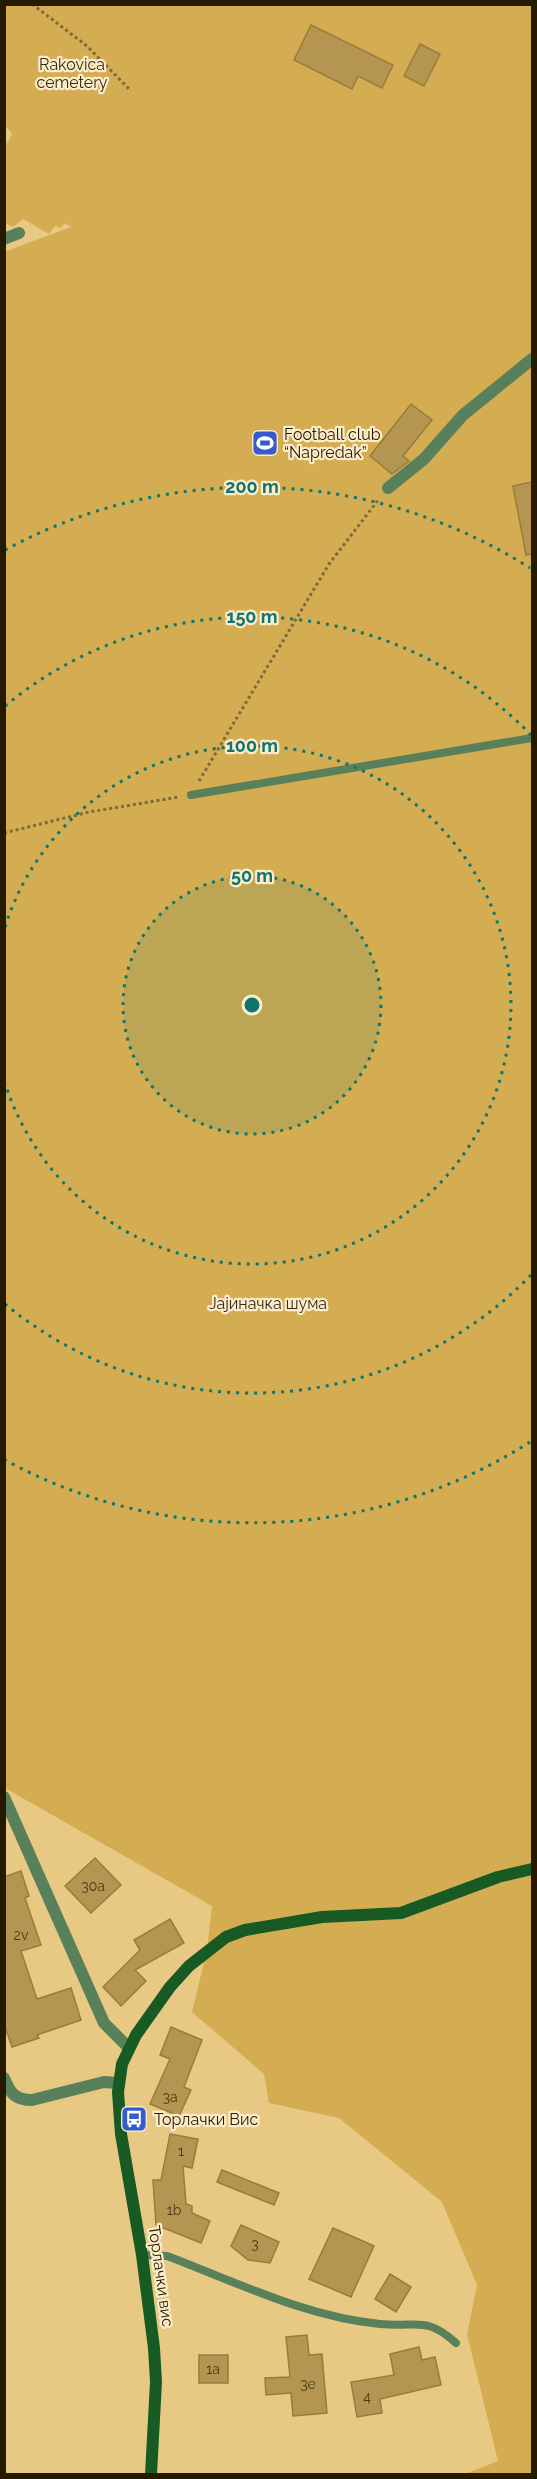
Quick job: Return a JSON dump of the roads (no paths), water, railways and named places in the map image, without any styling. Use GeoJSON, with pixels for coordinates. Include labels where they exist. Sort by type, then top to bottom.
{"type":"FeatureCollection","features":[{"type":"Feature","properties":{"kind":"street"},"geometry":{"type":"LineString","coordinates":[[4,239],[19,232]]}},
{"type":"Feature","properties":{"kind":"street"},"geometry":{"type":"LineString","coordinates":[[388,488],[424,459],[463,415],[532,359]]}},
{"type":"Feature","properties":{"kind":"street"},"geometry":{"type":"LineString","coordinates":[[4,1797],[104,2023],[129,2048]]}},
{"type":"Feature","properties":{"kind":"street","name":"Торлачки вис"},"geometry":{"type":"LineString","coordinates":[[151,2475],[156,2382],[142,2255],[121,2134],[118,2083],[129,2048],[170,1987],[189,1966],[226,1937],[245,1930],[322,1917],[401,1913],[498,1877],[532,1869]]}},
{"type":"Feature","properties":{"kind":"street"},"geometry":{"type":"LineString","coordinates":[[4,2078],[10,2092],[22,2100],[32,2100],[104,2082],[118,2083]]}},
{"type":"Feature","properties":{"kind":"lane"},"geometry":{"type":"LineString","coordinates":[[191,795],[532,738]]}},
{"type":"Feature","properties":{"kind":"lane"},"geometry":{"type":"LineString","coordinates":[[142,2255],[167,2256],[324,2315],[383,2325],[426,2323],[441,2330],[456,2343]]}},
{"type":"Feature","properties":{"kind":"place","name":"Football club “Napredak”"},"geometry":{"type":"Point","coordinates":[265,443]}},
{"type":"Feature","properties":{"kind":"place","name":"Торлачки Вис"},"geometry":{"type":"Point","coordinates":[134,2119]}},
{"type":"Feature","properties":{"kind":"park label","name":"Rakovica cemetery"},"geometry":{"type":"Point","coordinates":[72,73]}},
{"type":"Feature","properties":{"kind":"park label","name":"Јајиначка шума"},"geometry":{"type":"Point","coordinates":[268,1303]}}]}
